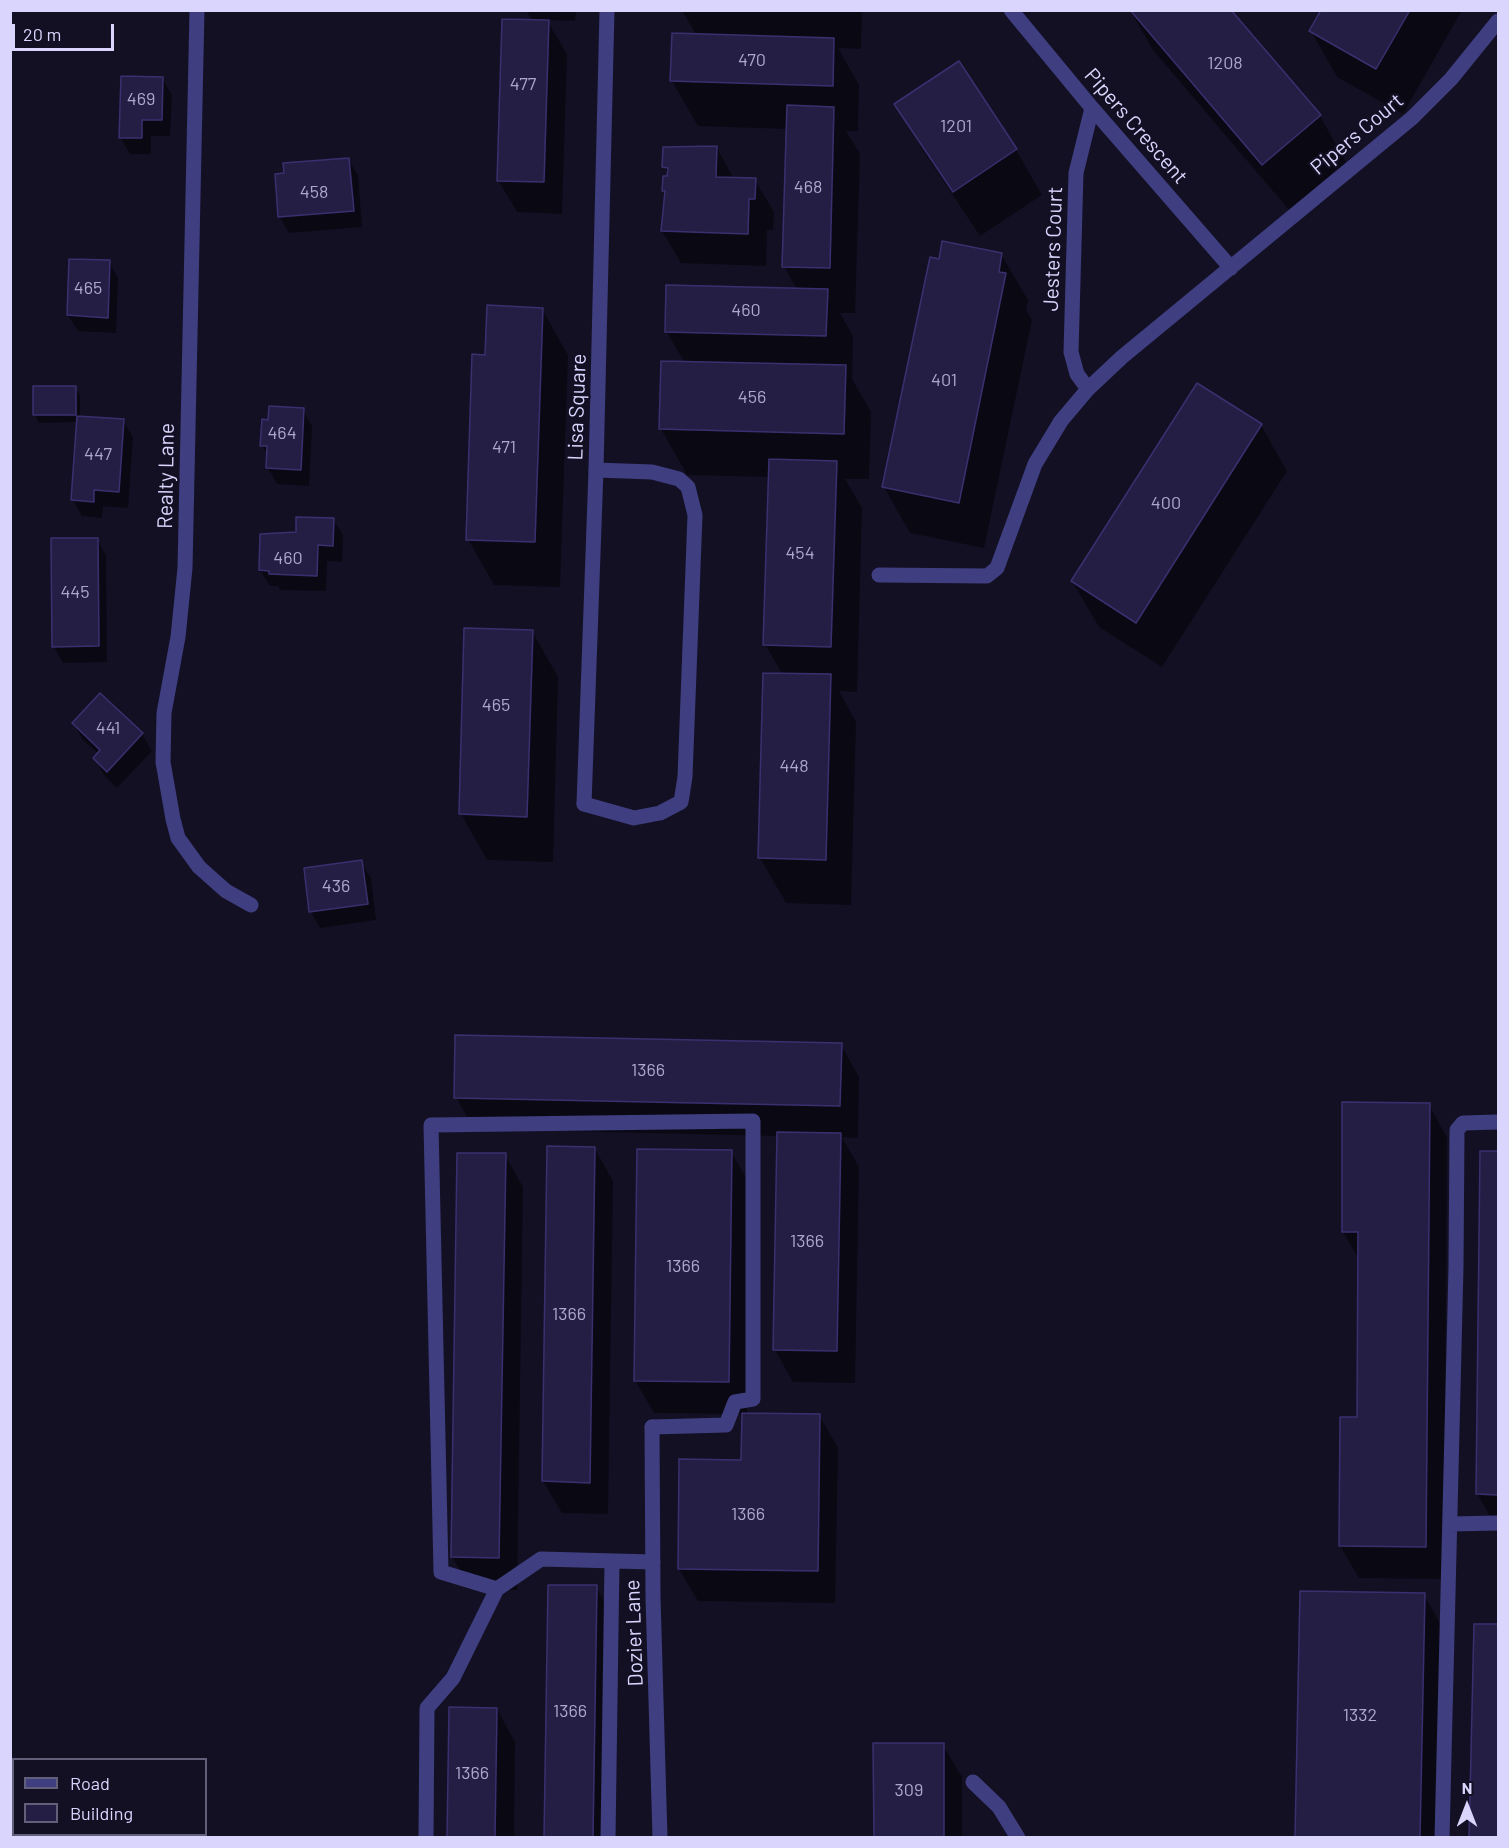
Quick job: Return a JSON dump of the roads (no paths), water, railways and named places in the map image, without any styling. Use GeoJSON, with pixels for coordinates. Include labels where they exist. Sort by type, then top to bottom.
{"type":"FeatureCollection","features":[{"type":"Feature","properties":{"kind":"street","name":"Realty Lane"},"geometry":{"type":"LineString","coordinates":[[197,10],[185,568],[178,637],[164,713],[163,762],[178,838],[199,867],[226,891],[251,905]]}},
{"type":"Feature","properties":{"kind":"street","name":"Lisa Square"},"geometry":{"type":"LineString","coordinates":[[596,470],[652,472],[678,480],[688,487],[695,515],[685,777],[681,802],[660,813],[634,818],[584,804],[596,470],[607,10]]}},
{"type":"Feature","properties":{"kind":"street","name":"Pipers Crescent"},"geometry":{"type":"LineString","coordinates":[[1011,10],[1092,108],[1231,268]]}},
{"type":"Feature","properties":{"kind":"street","name":"Pipers Court"},"geometry":{"type":"LineString","coordinates":[[1231,268],[1412,118],[1451,79],[1498,21]]}},
{"type":"Feature","properties":{"kind":"street","name":"Jesters Court"},"geometry":{"type":"LineString","coordinates":[[1088,389],[1077,374],[1071,352],[1076,173],[1092,108]]}},
{"type":"Feature","properties":{"kind":"street"},"geometry":{"type":"LineString","coordinates":[[879,575],[987,576],[997,568],[1035,464],[1061,421],[1088,389],[1122,357],[1231,268]]}},
{"type":"Feature","properties":{"kind":"street","name":"Dozier Lane"},"geometry":{"type":"LineString","coordinates":[[497,1589],[441,1572],[431,1125],[753,1121],[753,1399],[735,1402],[726,1425],[652,1427],[660,1838]]}},
{"type":"Feature","properties":{"kind":"street"},"geometry":{"type":"LineString","coordinates":[[1442,1838],[1457,1130],[1462,1123],[1498,1122]]}},
{"type":"Feature","properties":{"kind":"street"},"geometry":{"type":"LineString","coordinates":[[1450,1524],[1498,1523]]}},
{"type":"Feature","properties":{"kind":"street"},"geometry":{"type":"LineString","coordinates":[[426,1838],[427,1708],[453,1678],[497,1589],[541,1559],[653,1562]]}},
{"type":"Feature","properties":{"kind":"street"},"geometry":{"type":"LineString","coordinates":[[608,1838],[612,1561]]}},
{"type":"Feature","properties":{"kind":"street"},"geometry":{"type":"LineString","coordinates":[[973,1782],[999,1807],[1018,1838]]}}]}
